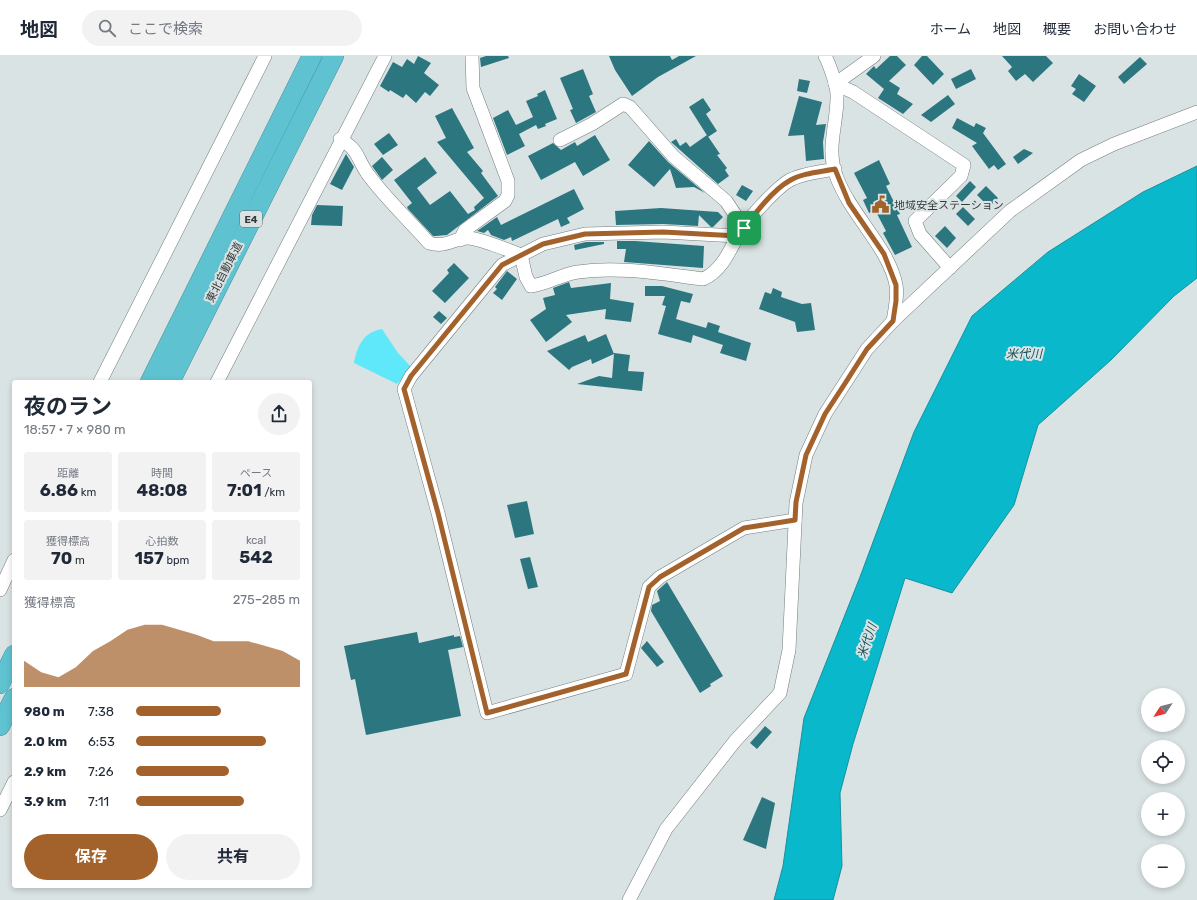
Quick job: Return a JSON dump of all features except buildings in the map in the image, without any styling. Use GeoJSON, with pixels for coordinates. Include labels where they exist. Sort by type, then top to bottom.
{"type":"FeatureCollection","features":[{"type":"Feature","properties":{"kind":"highway","name":"東北自動車道"},"geometry":{"type":"LineString","coordinates":[[151,380],[312,56]]}},
{"type":"Feature","properties":{"kind":"highway","name":"東北自動車道"},"geometry":{"type":"LineString","coordinates":[[171,380],[334,56]]}},
{"type":"Feature","properties":{"kind":"highway"},"geometry":{"type":"LineString","coordinates":[[0,684],[12,659]]}},
{"type":"Feature","properties":{"kind":"highway"},"geometry":{"type":"LineString","coordinates":[[0,726],[12,702]]}},
{"type":"Feature","properties":{"kind":"street"},"geometry":{"type":"LineString","coordinates":[[101,380],[265,56]]}},
{"type":"Feature","properties":{"kind":"street"},"geometry":{"type":"LineString","coordinates":[[218,380],[340,139],[384,56]]}},
{"type":"Feature","properties":{"kind":"street"},"geometry":{"type":"LineString","coordinates":[[460,240],[465,230],[505,202],[508,195],[508,182],[473,88],[472,56]]}},
{"type":"Feature","properties":{"kind":"street"},"geometry":{"type":"LineString","coordinates":[[825,56],[838,93],[831,144],[835,169],[849,203],[884,254],[894,279],[896,285],[896,301],[893,321]]}},
{"type":"Feature","properties":{"kind":"street"},"geometry":{"type":"LineString","coordinates":[[835,84],[874,56]]}},
{"type":"Feature","properties":{"kind":"street"},"geometry":{"type":"LineString","coordinates":[[835,84],[853,92],[964,165],[961,176],[915,221],[920,234],[950,268]]}},
{"type":"Feature","properties":{"kind":"street"},"geometry":{"type":"LineString","coordinates":[[560,140],[592,124],[622,104],[630,107],[672,156],[726,201],[741,232]]}},
{"type":"Feature","properties":{"kind":"street"},"geometry":{"type":"LineString","coordinates":[[629,900],[666,829],[735,741],[780,693],[788,650],[796,502],[806,455],[825,414],[867,349],[893,321],[1010,211],[1081,160],[1114,144],[1197,112]]}},
{"type":"Feature","properties":{"kind":"street"},"geometry":{"type":"LineString","coordinates":[[340,139],[350,145],[358,154],[366,172],[429,243],[437,246],[468,238],[521,255]]}},
{"type":"Feature","properties":{"kind":"street"},"geometry":{"type":"LineString","coordinates":[[521,255],[526,277],[531,286],[540,285],[577,272],[614,270],[703,279],[713,275],[732,250],[741,232],[765,202],[789,181],[811,173],[835,169]]}},
{"type":"Feature","properties":{"kind":"street"},"geometry":{"type":"LineString","coordinates":[[741,232],[585,234],[543,244],[502,265],[411,376],[404,389],[438,513],[487,713],[626,674],[649,587],[660,577],[744,528],[795,520]]}},
{"type":"Feature","properties":{"kind":"street"},"geometry":{"type":"LineString","coordinates":[[0,590],[12,564]]}},
{"type":"Feature","properties":{"kind":"street"},"geometry":{"type":"LineString","coordinates":[[0,810],[12,786]]}},
{"type":"Feature","properties":{"kind":"shaded area"},"geometry":{"type":"Polygon","coordinates":[[[382,329],[398,353],[413,369],[397,384],[354,363],[357,351],[362,341],[370,333],[382,329]]]}},
{"type":"Feature","properties":{"kind":"water","name":"米代川"},"geometry":{"type":"Polygon","coordinates":[[[1197,166],[1197,278],[1174,296],[1111,360],[1038,425],[1014,505],[952,593],[905,578],[853,744],[840,793],[842,866],[833,900],[774,900],[783,866],[804,718],[860,577],[914,432],[972,316],[1048,252],[1143,192],[1197,166]]]}},
{"type":"Feature","properties":{"kind":"place","name":"地域安全ステーション"},"geometry":{"type":"Point","coordinates":[881,205]}},
{"type":"Feature","properties":{"kind":"route"},"geometry":{"type":"LineString","coordinates":[[835,169],[837,178],[849,203],[884,254],[896,285],[896,301],[893,321],[867,349],[825,414],[806,455],[796,502],[795,520],[744,528],[660,577],[649,587],[626,674],[487,713],[438,513],[404,389],[411,376],[502,265],[543,244],[585,234],[663,232],[738,236],[744,228],[765,202],[789,181],[811,173],[835,169]]}}]}
